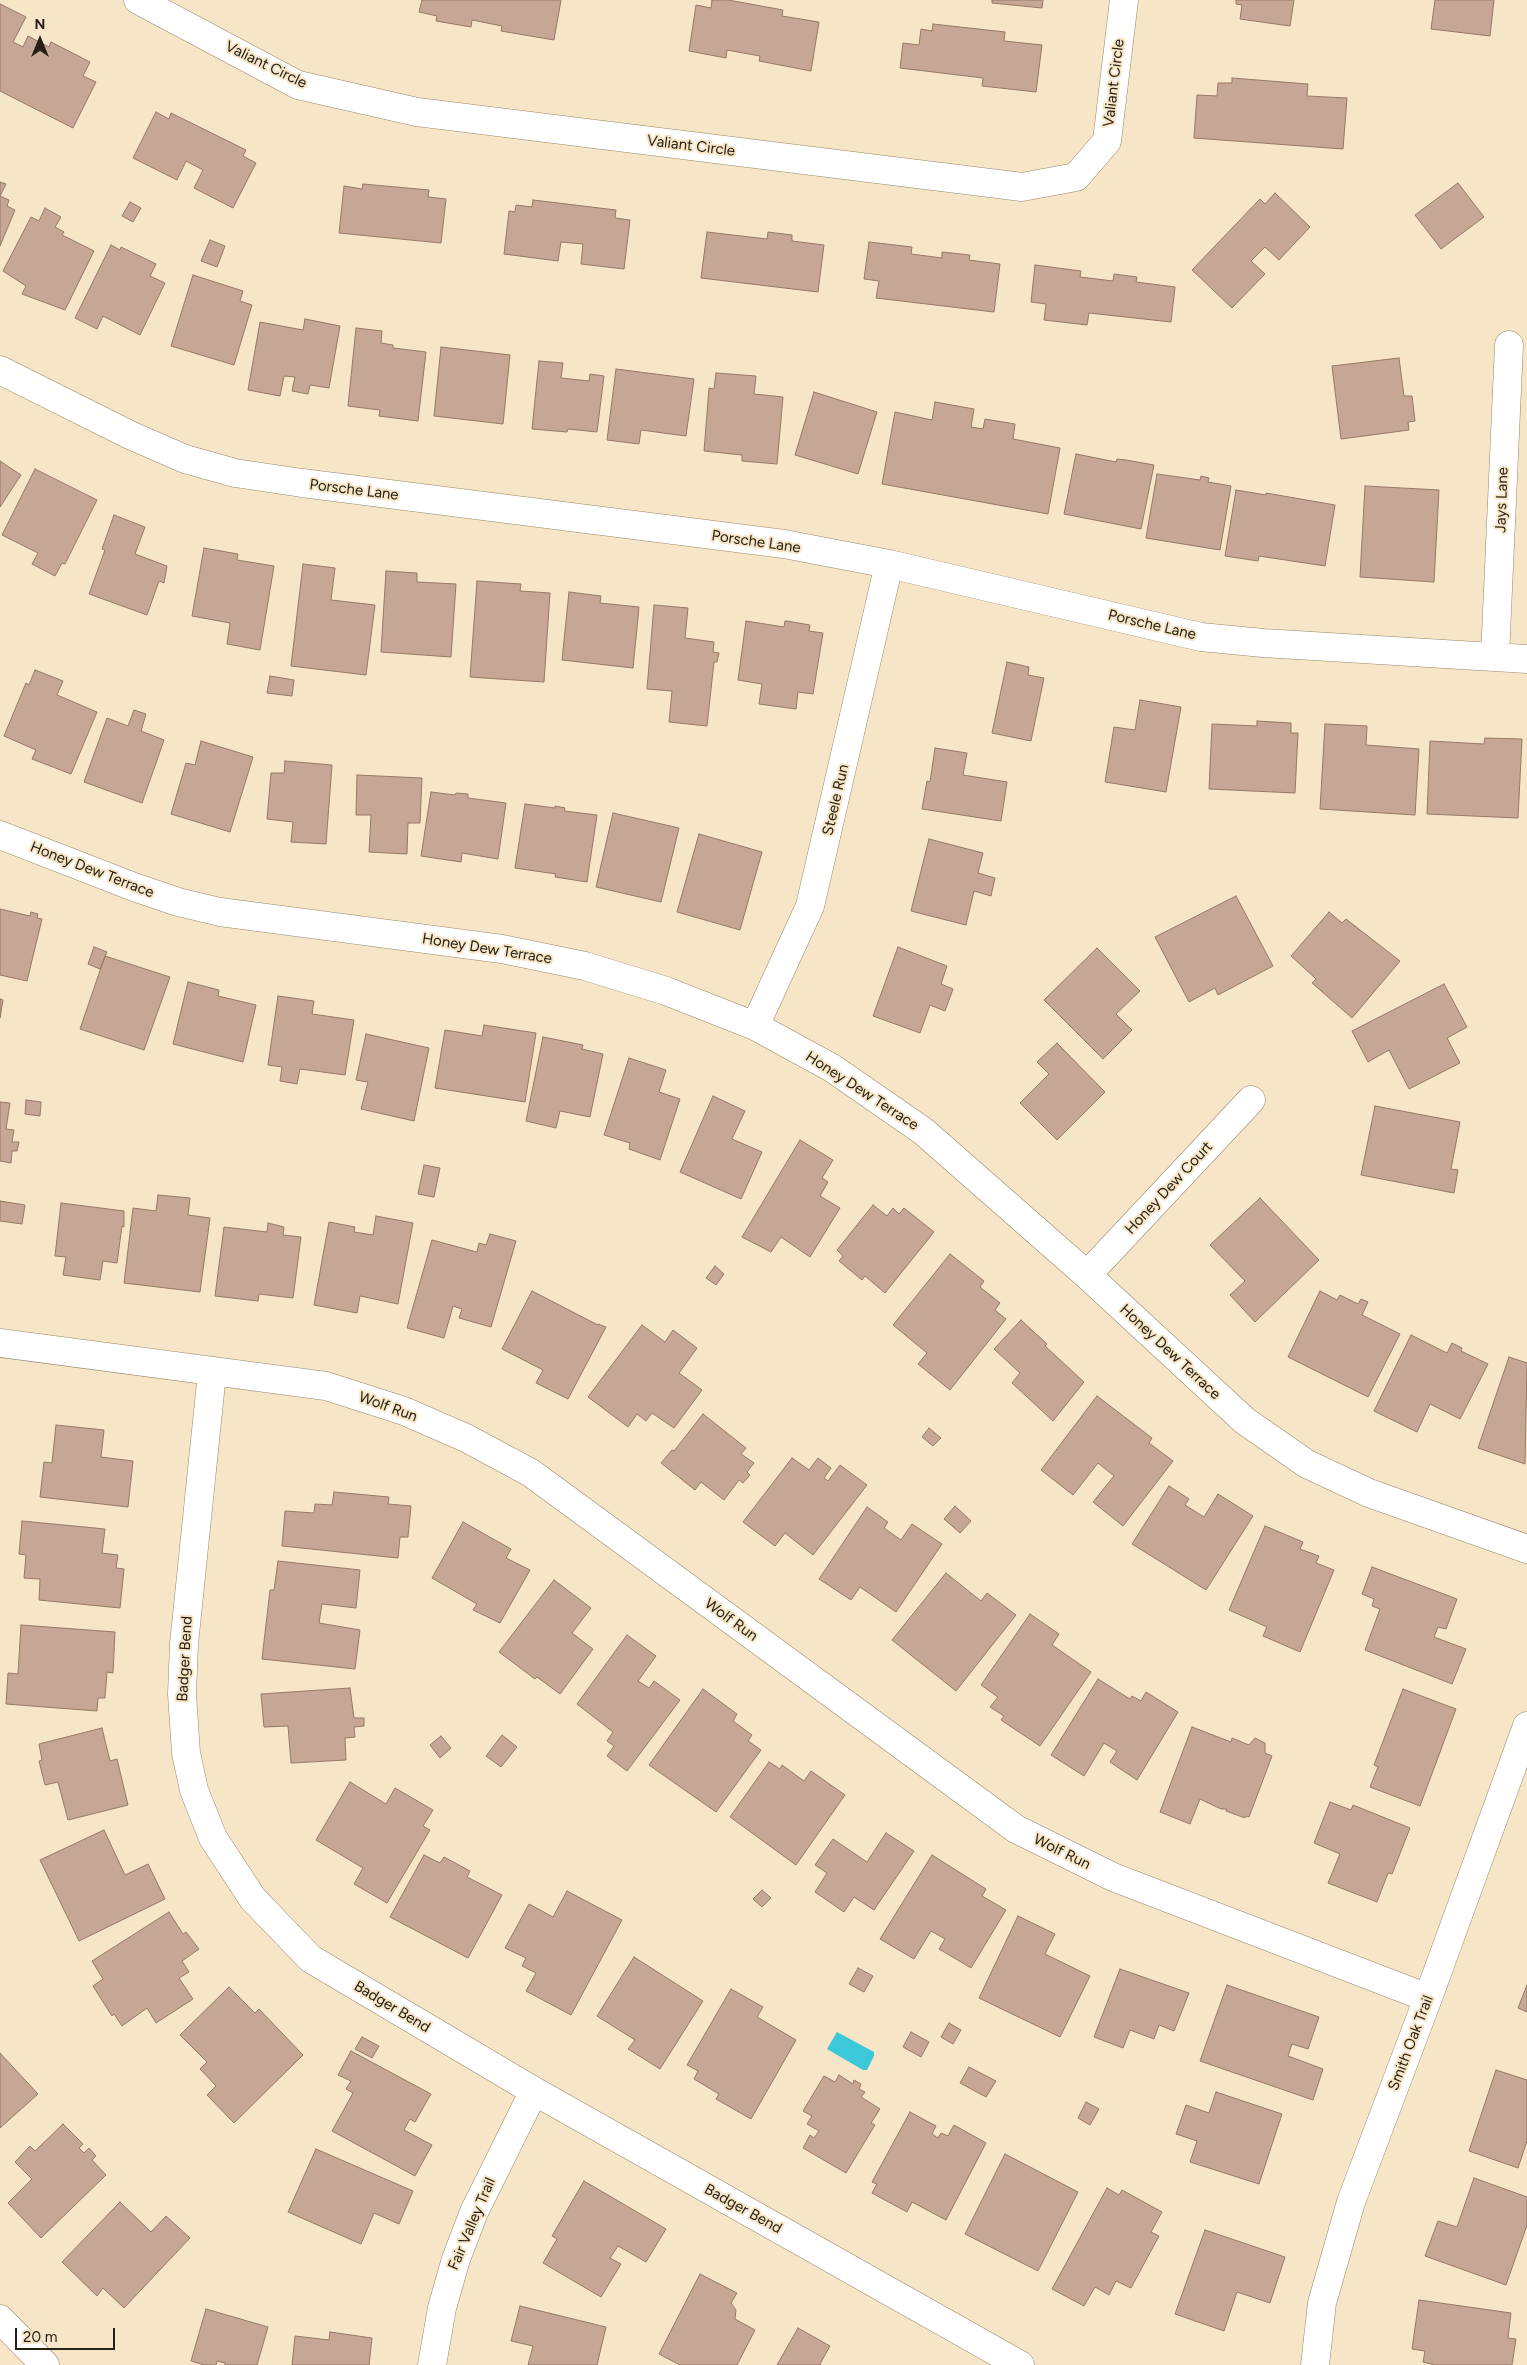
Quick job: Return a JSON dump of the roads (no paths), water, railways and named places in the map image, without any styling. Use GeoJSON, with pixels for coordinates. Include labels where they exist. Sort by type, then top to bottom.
{"type":"FeatureCollection","features":[{"type":"Feature","properties":{"kind":"street","name":"Valiant Circle"},"geometry":{"type":"LineString","coordinates":[[138,0],[298,85],[417,112],[1022,187],[1076,177],[1107,141],[1124,0]]}},
{"type":"Feature","properties":{"kind":"street","name":"Jays Lane"},"geometry":{"type":"LineString","coordinates":[[1496,656],[1508,344]]}},
{"type":"Feature","properties":{"kind":"street","name":"Porsche Lane"},"geometry":{"type":"LineString","coordinates":[[0,370],[130,435],[184,459],[235,473],[784,544],[889,564],[1201,637],[1263,644],[1527,659]]}},
{"type":"Feature","properties":{"kind":"street","name":"Steele Run"},"geometry":{"type":"LineString","coordinates":[[755,1026],[810,906],[889,564]]}},
{"type":"Feature","properties":{"kind":"street","name":"Honey Dew Terrace"},"geometry":{"type":"LineString","coordinates":[[0,835],[178,902],[220,912],[502,948],[585,966],[657,988],[755,1026],[832,1068],[923,1131],[1088,1275],[1245,1421],[1307,1464],[1369,1493],[1527,1549]]}},
{"type":"Feature","properties":{"kind":"street","name":"Honey Dew Court"},"geometry":{"type":"LineString","coordinates":[[1088,1275],[1251,1100]]}},
{"type":"Feature","properties":{"kind":"street","name":"Wolf Run"},"geometry":{"type":"LineString","coordinates":[[0,1343],[212,1373],[326,1386],[404,1411],[466,1438],[531,1473],[1016,1829],[1113,1876],[1428,1998]]}},
{"type":"Feature","properties":{"kind":"street","name":"Badger Bend"},"geometry":{"type":"LineString","coordinates":[[212,1373],[184,1644],[182,1694],[186,1754],[192,1781],[213,1838],[253,1899],[311,1959],[534,2091],[1020,2365]]}},
{"type":"Feature","properties":{"kind":"street","name":"Smith Oak Trail"},"geometry":{"type":"LineString","coordinates":[[1316,2365],[1322,2304],[1351,2202],[1527,1726]]}},
{"type":"Feature","properties":{"kind":"street","name":"Fair Valley Trail"},"geometry":{"type":"LineString","coordinates":[[432,2365],[442,2308],[456,2259],[474,2212],[534,2091]]}},
{"type":"Feature","properties":{"kind":"street"},"geometry":{"type":"LineString","coordinates":[[0,2319],[45,2365]]}},
{"type":"Feature","properties":{"kind":"water"},"geometry":{"type":"Polygon","coordinates":[[[837,2032],[874,2052],[867,2070],[863,2070],[827,2049],[837,2032]]]}}]}
